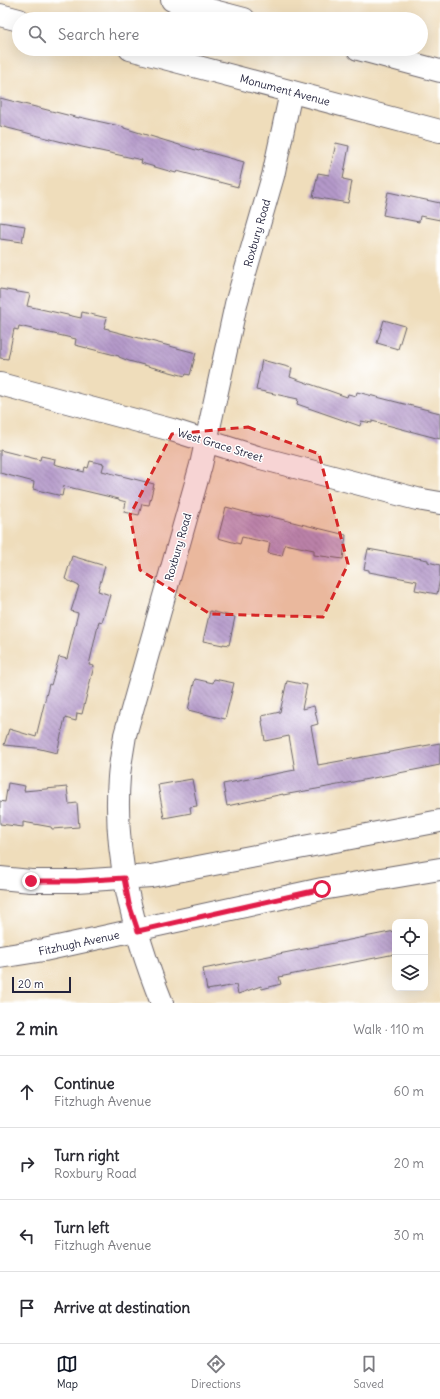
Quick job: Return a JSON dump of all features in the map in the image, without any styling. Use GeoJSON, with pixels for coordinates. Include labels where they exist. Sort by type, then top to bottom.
{"type":"FeatureCollection","features":[{"type":"Feature","properties":{"kind":"street"},"geometry":{"type":"LineString","coordinates":[[172,0],[217,12]]}},
{"type":"Feature","properties":{"kind":"street"},"geometry":{"type":"LineString","coordinates":[[0,14],[12,18]]}},
{"type":"Feature","properties":{"kind":"street","name":"Monument Avenue"},"geometry":{"type":"LineString","coordinates":[[156,56],[440,131]]}},
{"type":"Feature","properties":{"kind":"street"},"geometry":{"type":"LineString","coordinates":[[384,56],[440,71]]}},
{"type":"Feature","properties":{"kind":"street","name":"Roxbury Road"},"geometry":{"type":"LineString","coordinates":[[162,1003],[129,904],[124,878],[118,811],[119,777],[125,735],[207,441],[236,304],[273,176],[291,92]]}},
{"type":"Feature","properties":{"kind":"street","name":"West Grace Street"},"geometry":{"type":"LineString","coordinates":[[0,384],[172,430],[257,457],[416,499],[440,503]]}},
{"type":"Feature","properties":{"kind":"street"},"geometry":{"type":"LineString","coordinates":[[0,878],[31,881],[76,881],[151,876],[440,821]]}},
{"type":"Feature","properties":{"kind":"street","name":"Fitzhugh Avenue"},"geometry":{"type":"LineString","coordinates":[[0,957],[44,950],[138,931],[322,889],[440,869]]}},
{"type":"Feature","properties":{"kind":"highlighted area"},"geometry":{"type":"Polygon","coordinates":[[[248,427],[319,454],[348,564],[323,617],[210,614],[140,570],[130,515],[172,434],[248,427]]]}},
{"type":"Feature","properties":{"kind":"building"},"geometry":{"type":"Polygon","coordinates":[[[0,98],[79,118],[124,127],[199,151],[200,150],[244,162],[238,187],[177,171],[176,173],[141,163],[142,160],[82,147],[0,126],[0,98]]]}},
{"type":"Feature","properties":{"kind":"building"},"geometry":{"type":"Polygon","coordinates":[[[336,143],[349,146],[343,179],[352,181],[348,203],[313,197],[318,173],[329,175],[336,143]]]}},
{"type":"Feature","properties":{"kind":"building"},"geometry":{"type":"Polygon","coordinates":[[[388,192],[440,203],[440,220],[420,216],[419,222],[383,215],[388,192]]]}},
{"type":"Feature","properties":{"kind":"building"},"geometry":{"type":"Polygon","coordinates":[[[0,222],[25,226],[22,242],[0,239],[0,222]]]}},
{"type":"Feature","properties":{"kind":"building"},"geometry":{"type":"Polygon","coordinates":[[[0,289],[30,294],[27,306],[81,318],[82,312],[107,318],[104,328],[109,330],[196,353],[190,375],[186,374],[185,376],[129,361],[119,356],[75,345],[76,339],[19,326],[18,330],[14,329],[8,359],[0,358],[0,289]]]}},
{"type":"Feature","properties":{"kind":"building"},"geometry":{"type":"Polygon","coordinates":[[[384,320],[405,326],[398,349],[377,343],[384,320]]]}},
{"type":"Feature","properties":{"kind":"building"},"geometry":{"type":"Polygon","coordinates":[[[262,360],[292,368],[290,377],[347,397],[348,394],[356,396],[357,392],[440,413],[440,439],[372,421],[372,423],[361,421],[360,426],[297,404],[298,399],[256,390],[262,360]]]}},
{"type":"Feature","properties":{"kind":"building"},"geometry":{"type":"Polygon","coordinates":[[[0,450],[40,460],[41,456],[55,459],[54,464],[84,472],[85,467],[88,468],[90,461],[104,464],[102,471],[154,484],[149,505],[142,504],[139,515],[124,512],[126,502],[119,499],[64,486],[62,496],[33,489],[34,482],[0,473],[0,450]]]}},
{"type":"Feature","properties":{"kind":"building"},"geometry":{"type":"Polygon","coordinates":[[[226,507],[267,518],[268,516],[346,535],[343,559],[314,555],[314,550],[285,544],[282,556],[268,553],[270,543],[242,537],[240,544],[218,538],[226,507]]]}},
{"type":"Feature","properties":{"kind":"building"},"geometry":{"type":"Polygon","coordinates":[[[368,549],[428,560],[428,562],[440,565],[440,578],[437,594],[415,590],[417,581],[369,572],[369,570],[364,569],[368,549]]]}},
{"type":"Feature","properties":{"kind":"building"},"geometry":{"type":"Polygon","coordinates":[[[72,556],[105,566],[98,591],[110,595],[102,622],[99,621],[89,665],[94,666],[82,714],[77,713],[76,721],[65,718],[57,753],[36,748],[4,745],[9,729],[36,737],[49,684],[51,685],[59,657],[67,659],[78,613],[71,611],[79,586],[65,579],[72,556]]]}},
{"type":"Feature","properties":{"kind":"building"},"geometry":{"type":"Polygon","coordinates":[[[210,611],[235,617],[229,645],[203,641],[210,611]]]}},
{"type":"Feature","properties":{"kind":"building"},"geometry":{"type":"Polygon","coordinates":[[[195,679],[213,683],[214,679],[234,683],[225,719],[188,710],[195,679]]]}},
{"type":"Feature","properties":{"kind":"building"},"geometry":{"type":"Polygon","coordinates":[[[287,681],[307,685],[302,709],[314,706],[318,724],[311,726],[318,765],[440,743],[440,765],[227,806],[223,784],[295,770],[289,736],[265,741],[262,721],[262,716],[280,712],[287,681]]]}},
{"type":"Feature","properties":{"kind":"building"},"geometry":{"type":"Polygon","coordinates":[[[192,779],[197,806],[190,807],[191,813],[164,818],[158,785],[192,779]]]}},
{"type":"Feature","properties":{"kind":"building"},"geometry":{"type":"Polygon","coordinates":[[[8,783],[25,786],[24,791],[67,787],[69,804],[77,803],[79,827],[52,829],[51,827],[23,822],[23,827],[0,824],[0,801],[5,802],[8,783]]]}},
{"type":"Feature","properties":{"kind":"building"},"geometry":{"type":"Polygon","coordinates":[[[392,932],[392,955],[279,977],[281,984],[262,989],[261,986],[238,994],[236,985],[207,990],[203,969],[392,932]]]}},
{"type":"Feature","properties":{"kind":"route"},"geometry":{"type":"LineString","coordinates":[[31,881],[76,881],[124,878],[129,904],[138,931],[322,889]]}}]}
